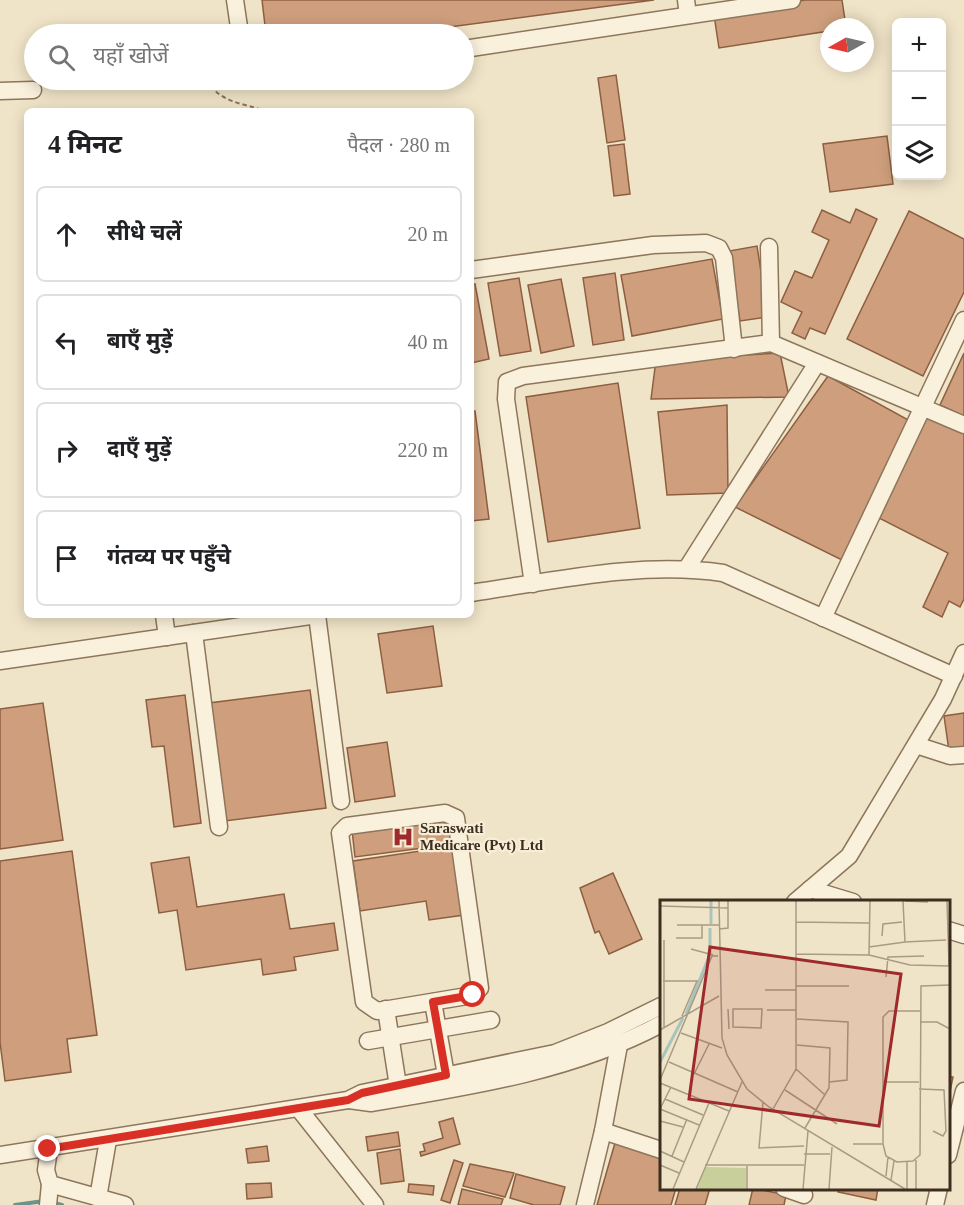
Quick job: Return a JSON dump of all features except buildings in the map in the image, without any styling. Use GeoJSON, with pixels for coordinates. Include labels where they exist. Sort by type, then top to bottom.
{"type":"FeatureCollection","features":[{"type":"Feature","properties":{"kind":"street"},"geometry":{"type":"LineString","coordinates":[[235,0],[239,24]]}},
{"type":"Feature","properties":{"kind":"street"},"geometry":{"type":"LineString","coordinates":[[474,47],[687,8],[792,0]]}},
{"type":"Feature","properties":{"kind":"street"},"geometry":{"type":"LineString","coordinates":[[0,91],[33,90]]}},
{"type":"Feature","properties":{"kind":"street"},"geometry":{"type":"LineString","coordinates":[[474,270],[653,245],[706,243],[719,248],[724,258],[734,349]]}},
{"type":"Feature","properties":{"kind":"street"},"geometry":{"type":"LineString","coordinates":[[769,247],[771,343]]}},
{"type":"Feature","properties":{"kind":"street"},"geometry":{"type":"LineString","coordinates":[[823,618],[964,320]]}},
{"type":"Feature","properties":{"kind":"street"},"geometry":{"type":"LineString","coordinates":[[533,584],[506,399],[507,382],[523,376],[771,343],[964,424]]}},
{"type":"Feature","properties":{"kind":"street"},"geometry":{"type":"LineString","coordinates":[[687,568],[817,363]]}},
{"type":"Feature","properties":{"kind":"street"},"geometry":{"type":"LineString","coordinates":[[474,593],[607,573],[687,568],[723,573],[954,676]]}},
{"type":"Feature","properties":{"kind":"street"},"geometry":{"type":"LineString","coordinates":[[164,618],[167,637]]}},
{"type":"Feature","properties":{"kind":"street"},"geometry":{"type":"LineString","coordinates":[[0,661],[296,618]]}},
{"type":"Feature","properties":{"kind":"street"},"geometry":{"type":"LineString","coordinates":[[317,618],[341,801]]}},
{"type":"Feature","properties":{"kind":"street"},"geometry":{"type":"LineString","coordinates":[[194,633],[219,827]]}},
{"type":"Feature","properties":{"kind":"street"},"geometry":{"type":"LineString","coordinates":[[797,900],[849,856],[916,745],[964,653]]}},
{"type":"Feature","properties":{"kind":"street"},"geometry":{"type":"LineString","coordinates":[[916,745],[950,756],[964,755]]}},
{"type":"Feature","properties":{"kind":"street"},"geometry":{"type":"LineString","coordinates":[[445,813],[456,818],[480,988],[473,995],[433,1002],[377,1011],[364,1002],[340,832],[347,826],[445,813]]}},
{"type":"Feature","properties":{"kind":"street"},"geometry":{"type":"LineString","coordinates":[[810,889],[846,900]]}},
{"type":"Feature","properties":{"kind":"street"},"geometry":{"type":"LineString","coordinates":[[949,930],[964,935]]}},
{"type":"Feature","properties":{"kind":"street"},"geometry":{"type":"LineString","coordinates":[[433,1002],[446,1075]]}},
{"type":"Feature","properties":{"kind":"street"},"geometry":{"type":"LineString","coordinates":[[0,1155],[108,1140],[348,1100],[362,1093],[555,1053],[608,1032],[660,1006]]}},
{"type":"Feature","properties":{"kind":"street"},"geometry":{"type":"LineString","coordinates":[[386,1010],[398,1086]]}},
{"type":"Feature","properties":{"kind":"street"},"geometry":{"type":"LineString","coordinates":[[368,1041],[491,1020]]}},
{"type":"Feature","properties":{"kind":"street"},"geometry":{"type":"LineString","coordinates":[[348,1100],[371,1104],[516,1075],[619,1045],[660,1024]]}},
{"type":"Feature","properties":{"kind":"street"},"geometry":{"type":"LineString","coordinates":[[585,1205],[603,1131],[619,1045]]}},
{"type":"Feature","properties":{"kind":"street"},"geometry":{"type":"LineString","coordinates":[[949,1151],[964,1091]]}},
{"type":"Feature","properties":{"kind":"street"},"geometry":{"type":"LineString","coordinates":[[299,1109],[375,1205]]}},
{"type":"Feature","properties":{"kind":"street"},"geometry":{"type":"LineString","coordinates":[[603,1131],[660,1149]]}},
{"type":"Feature","properties":{"kind":"street"},"geometry":{"type":"LineString","coordinates":[[98,1198],[108,1140]]}},
{"type":"Feature","properties":{"kind":"street"},"geometry":{"type":"LineString","coordinates":[[48,1149],[46,1170],[49,1195],[98,1198],[126,1205]]}},
{"type":"Feature","properties":{"kind":"street"},"geometry":{"type":"LineString","coordinates":[[789,1190],[803,1196]]}},
{"type":"Feature","properties":{"kind":"street"},"geometry":{"type":"LineString","coordinates":[[935,1205],[939,1190]]}},
{"type":"Feature","properties":{"kind":"path"},"geometry":{"type":"LineString","coordinates":[[216,90],[225,99],[252,108]]}},
{"type":"Feature","properties":{"kind":"waterway"},"geometry":{"type":"LineString","coordinates":[[15,1205],[44,1201]]}},
{"type":"Feature","properties":{"kind":"waterway"},"geometry":{"type":"LineString","coordinates":[[54,1203],[62,1205]]}},
{"type":"Feature","properties":{"kind":"place","name":"Saraswati Medicare (Pvt) Ltd"},"geometry":{"type":"Point","coordinates":[403,837]}},
{"type":"Feature","properties":{"kind":"route"},"geometry":{"type":"LineString","coordinates":[[48,1149],[348,1100],[362,1093],[446,1075],[433,1002],[473,995]]}}]}
